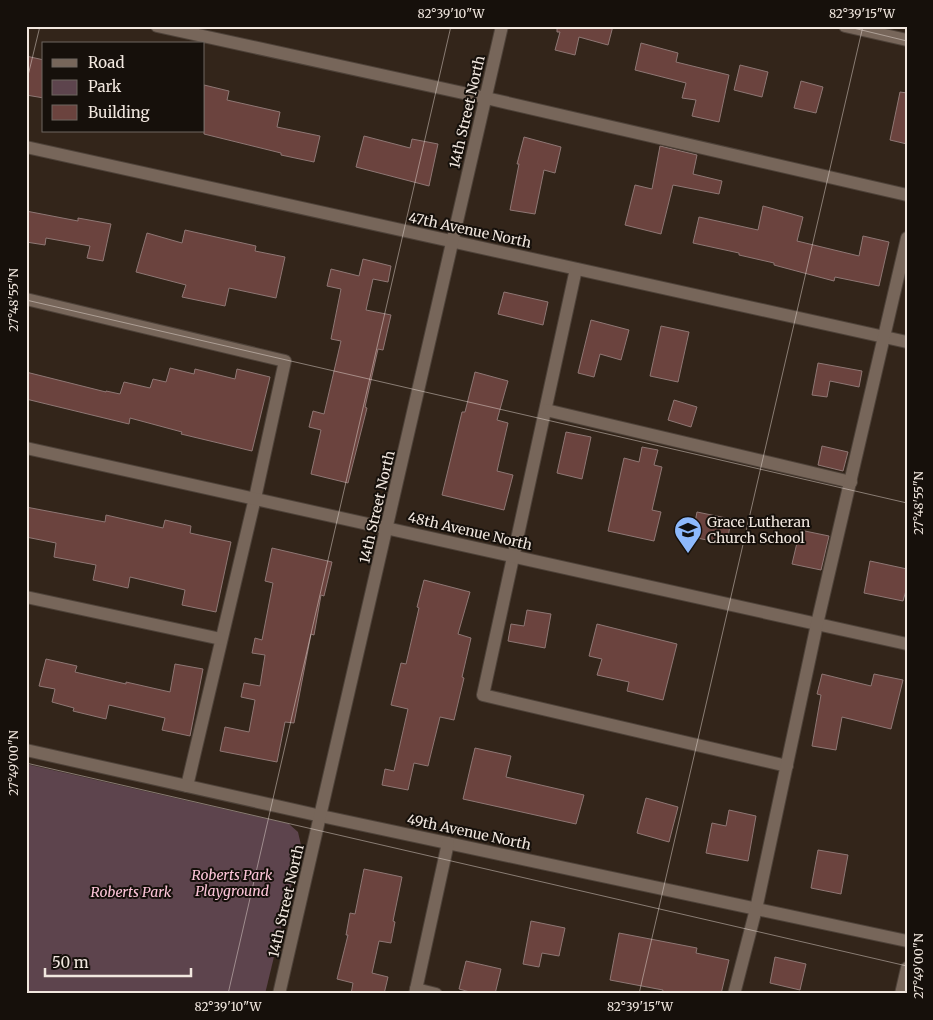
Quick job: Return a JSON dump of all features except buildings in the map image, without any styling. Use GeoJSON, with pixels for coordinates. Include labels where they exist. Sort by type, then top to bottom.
{"type":"FeatureCollection","features":[{"type":"Feature","properties":{"kind":"street"},"geometry":{"type":"LineString","coordinates":[[157,26],[486,98],[907,195]]}},
{"type":"Feature","properties":{"kind":"street","name":"14th Street North"},"geometry":{"type":"LineString","coordinates":[[279,994],[388,528],[502,26]]}},
{"type":"Feature","properties":{"kind":"street"},"geometry":{"type":"LineString","coordinates":[[845,26],[907,40]]}},
{"type":"Feature","properties":{"kind":"street","name":"47th Avenue North"},"geometry":{"type":"LineString","coordinates":[[26,147],[907,342]]}},
{"type":"Feature","properties":{"kind":"street"},"geometry":{"type":"LineString","coordinates":[[734,994],[756,909],[817,624],[907,238]]}},
{"type":"Feature","properties":{"kind":"street"},"geometry":{"type":"LineString","coordinates":[[576,269],[483,695],[787,766]]}},
{"type":"Feature","properties":{"kind":"street"},"geometry":{"type":"LineString","coordinates":[[26,299],[285,361],[187,786]]}},
{"type":"Feature","properties":{"kind":"street"},"geometry":{"type":"LineString","coordinates":[[546,410],[851,482]]}},
{"type":"Feature","properties":{"kind":"street","name":"48th Avenue North"},"geometry":{"type":"LineString","coordinates":[[26,448],[907,644]]}},
{"type":"Feature","properties":{"kind":"street"},"geometry":{"type":"LineString","coordinates":[[26,597],[222,639]]}},
{"type":"Feature","properties":{"kind":"street","name":"49th Avenue North"},"geometry":{"type":"LineString","coordinates":[[26,750],[321,816],[907,940]]}},
{"type":"Feature","properties":{"kind":"street"},"geometry":{"type":"LineString","coordinates":[[436,994],[416,991],[448,843]]}},
{"type":"Feature","properties":{"kind":"street"},"geometry":{"type":"LineString","coordinates":[[901,994],[907,968]]}},
{"type":"Feature","properties":{"kind":"green space","name":"Roberts Park"},"geometry":{"type":"Polygon","coordinates":[[[26,764],[289,824],[298,832],[301,845],[265,994],[26,994],[26,764]]]}},
{"type":"Feature","properties":{"kind":"place","name":"Grace Lutheran Church School"},"geometry":{"type":"Point","coordinates":[688,554]}},
{"type":"Feature","properties":{"kind":"park label","name":"Roberts Park Playground"},"geometry":{"type":"Point","coordinates":[232,884]}}]}
